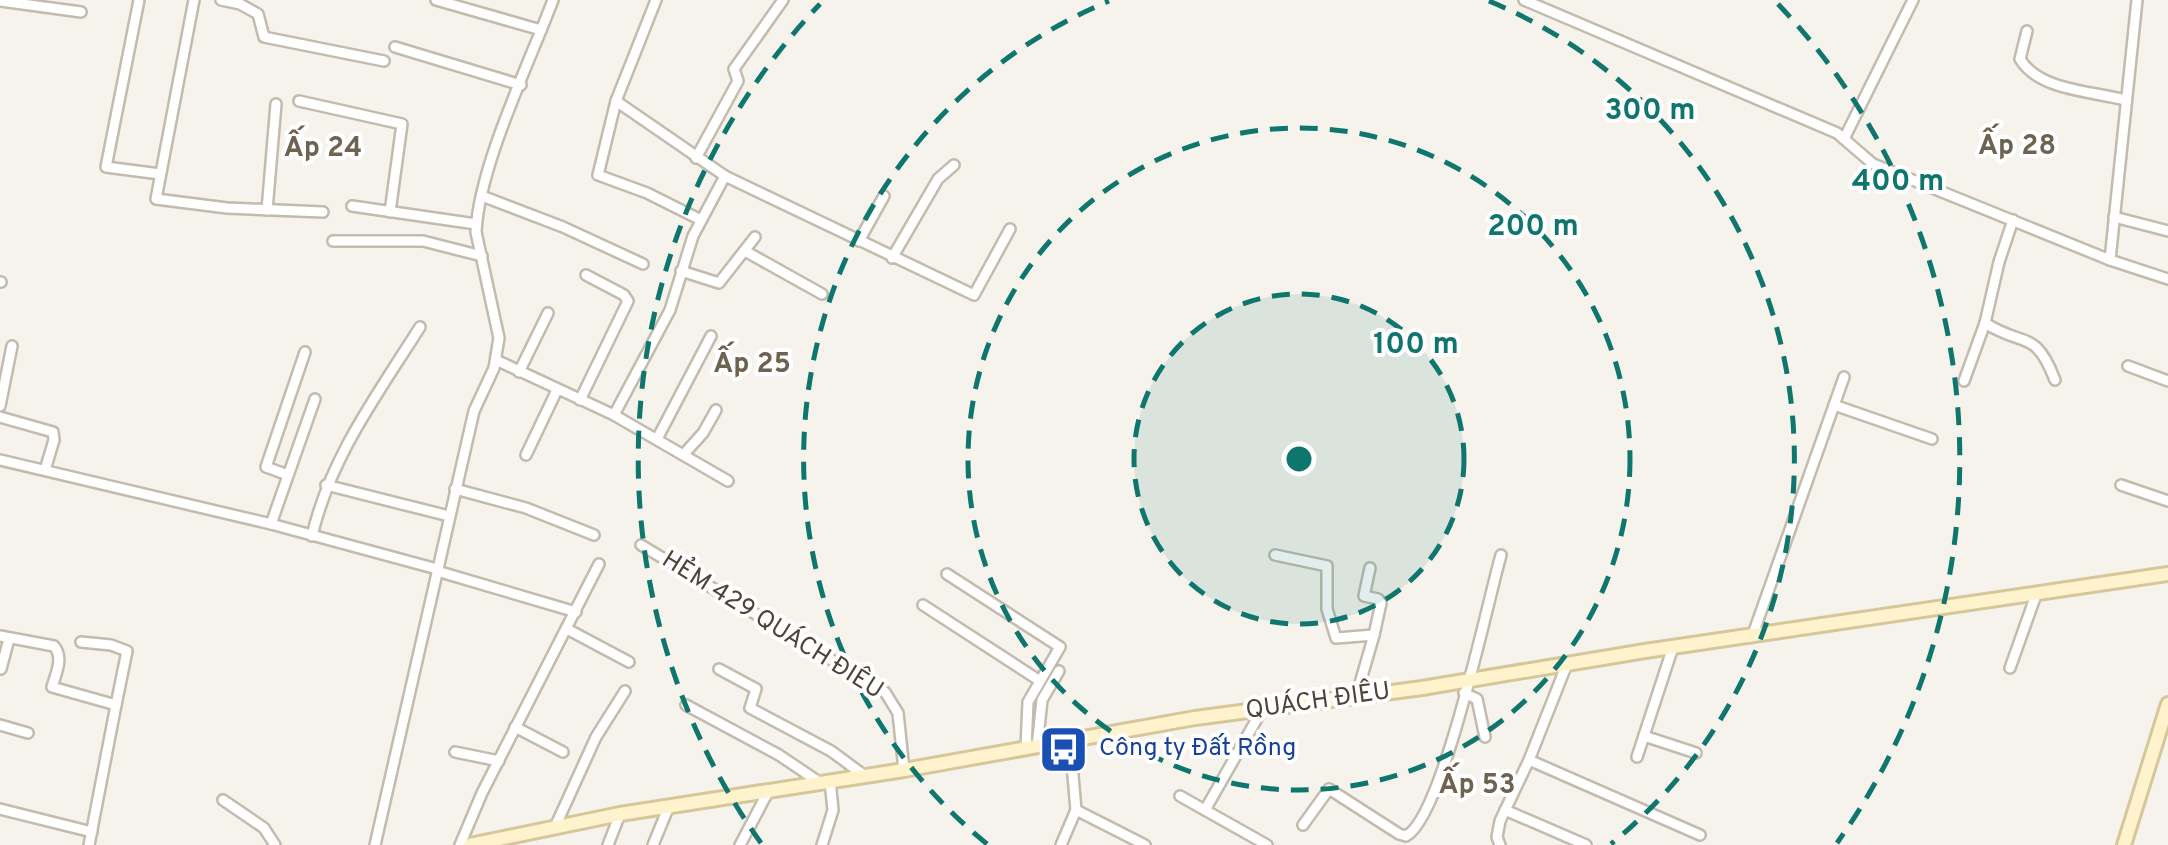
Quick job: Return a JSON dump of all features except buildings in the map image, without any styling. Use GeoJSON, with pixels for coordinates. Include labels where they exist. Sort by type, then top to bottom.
{"type":"FeatureCollection","features":[{"type":"Feature","properties":{"kind":"main road","name":"QUÁCH ĐIÊU"},"geometry":{"type":"LineString","coordinates":[[470,845],[620,814],[904,770],[1195,718],[1466,687],[1567,664],[2168,574]]}},
{"type":"Feature","properties":{"kind":"main road"},"geometry":{"type":"LineString","coordinates":[[2124,845],[2168,704]]}},
{"type":"Feature","properties":{"kind":"street"},"geometry":{"type":"LineString","coordinates":[[139,0],[106,167],[160,174]]}},
{"type":"Feature","properties":{"kind":"street"},"geometry":{"type":"LineString","coordinates":[[194,0],[158,200],[322,212]]}},
{"type":"Feature","properties":{"kind":"street"},"geometry":{"type":"LineString","coordinates":[[222,0],[258,14],[264,37],[384,61]]}},
{"type":"Feature","properties":{"kind":"street"},"geometry":{"type":"LineString","coordinates":[[436,0],[541,30]]}},
{"type":"Feature","properties":{"kind":"street"},"geometry":{"type":"LineString","coordinates":[[375,845],[474,412],[496,360],[499,338],[476,224],[520,85],[553,0]]}},
{"type":"Feature","properties":{"kind":"street"},"geometry":{"type":"LineString","coordinates":[[656,0],[616,101],[598,176],[647,193],[701,220]]}},
{"type":"Feature","properties":{"kind":"street"},"geometry":{"type":"LineString","coordinates":[[696,158],[738,81],[734,69],[784,0]]}},
{"type":"Feature","properties":{"kind":"street"},"geometry":{"type":"LineString","coordinates":[[1524,0],[1837,133],[1873,164],[2110,260],[2168,279]]}},
{"type":"Feature","properties":{"kind":"street"},"geometry":{"type":"LineString","coordinates":[[1844,139],[1913,0]]}},
{"type":"Feature","properties":{"kind":"street"},"geometry":{"type":"LineString","coordinates":[[2110,260],[2137,0]]}},
{"type":"Feature","properties":{"kind":"street"},"geometry":{"type":"LineString","coordinates":[[7,1],[82,12]]}},
{"type":"Feature","properties":{"kind":"street"},"geometry":{"type":"LineString","coordinates":[[2028,31],[2020,59],[2035,75],[2063,86],[2125,100]]}},
{"type":"Feature","properties":{"kind":"street"},"geometry":{"type":"LineString","coordinates":[[394,47],[520,85]]}},
{"type":"Feature","properties":{"kind":"street"},"geometry":{"type":"LineString","coordinates":[[299,101],[402,124],[390,212]]}},
{"type":"Feature","properties":{"kind":"street"},"geometry":{"type":"LineString","coordinates":[[616,101],[725,176],[974,295],[1010,229]]}},
{"type":"Feature","properties":{"kind":"street"},"geometry":{"type":"LineString","coordinates":[[267,210],[276,104]]}},
{"type":"Feature","properties":{"kind":"street"},"geometry":{"type":"LineString","coordinates":[[892,258],[938,180],[954,166]]}},
{"type":"Feature","properties":{"kind":"street"},"geometry":{"type":"LineString","coordinates":[[614,415],[670,310],[701,220],[725,176]]}},
{"type":"Feature","properties":{"kind":"street"},"geometry":{"type":"LineString","coordinates":[[482,196],[643,264]]}},
{"type":"Feature","properties":{"kind":"street"},"geometry":{"type":"LineString","coordinates":[[859,241],[884,196]]}},
{"type":"Feature","properties":{"kind":"street"},"geometry":{"type":"LineString","coordinates":[[352,206],[476,224]]}},
{"type":"Feature","properties":{"kind":"street"},"geometry":{"type":"LineString","coordinates":[[2114,217],[2168,231]]}},
{"type":"Feature","properties":{"kind":"street"},"geometry":{"type":"LineString","coordinates":[[1964,382],[1985,324],[2013,220]]}},
{"type":"Feature","properties":{"kind":"street"},"geometry":{"type":"LineString","coordinates":[[680,272],[719,283],[755,238]]}},
{"type":"Feature","properties":{"kind":"street"},"geometry":{"type":"LineString","coordinates":[[333,241],[423,241],[482,256]]}},
{"type":"Feature","properties":{"kind":"street"},"geometry":{"type":"LineString","coordinates":[[745,251],[822,294]]}},
{"type":"Feature","properties":{"kind":"street"},"geometry":{"type":"LineString","coordinates":[[580,400],[628,301],[586,275]]}},
{"type":"Feature","properties":{"kind":"street"},"geometry":{"type":"LineString","coordinates":[[520,372],[548,313]]}},
{"type":"Feature","properties":{"kind":"street"},"geometry":{"type":"LineString","coordinates":[[1985,324],[2002,334],[2030,339],[2045,355],[2055,380]]}},
{"type":"Feature","properties":{"kind":"street"},"geometry":{"type":"LineString","coordinates":[[312,536],[326,485],[340,453],[420,327]]}},
{"type":"Feature","properties":{"kind":"street"},"geometry":{"type":"LineString","coordinates":[[658,439],[712,336]]}},
{"type":"Feature","properties":{"kind":"street"},"geometry":{"type":"LineString","coordinates":[[0,406],[12,346]]}},
{"type":"Feature","properties":{"kind":"street"},"geometry":{"type":"LineString","coordinates":[[288,476],[266,467],[304,352]]}},
{"type":"Feature","properties":{"kind":"street"},"geometry":{"type":"LineString","coordinates":[[496,360],[614,415],[728,481]]}},
{"type":"Feature","properties":{"kind":"street"},"geometry":{"type":"LineString","coordinates":[[2128,366],[2168,381]]}},
{"type":"Feature","properties":{"kind":"street"},"geometry":{"type":"LineString","coordinates":[[1752,637],[1844,377]]}},
{"type":"Feature","properties":{"kind":"street"},"geometry":{"type":"LineString","coordinates":[[526,455],[556,390]]}},
{"type":"Feature","properties":{"kind":"street"},"geometry":{"type":"LineString","coordinates":[[271,524],[315,399]]}},
{"type":"Feature","properties":{"kind":"street"},"geometry":{"type":"LineString","coordinates":[[1834,405],[1932,439]]}},
{"type":"Feature","properties":{"kind":"street"},"geometry":{"type":"LineString","coordinates":[[684,454],[703,433],[716,410]]}},
{"type":"Feature","properties":{"kind":"street"},"geometry":{"type":"LineString","coordinates":[[0,417],[53,432],[45,470]]}},
{"type":"Feature","properties":{"kind":"street"},"geometry":{"type":"LineString","coordinates":[[0,460],[271,524],[576,612]]}},
{"type":"Feature","properties":{"kind":"street"},"geometry":{"type":"LineString","coordinates":[[326,485],[449,516]]}},
{"type":"Feature","properties":{"kind":"street"},"geometry":{"type":"LineString","coordinates":[[2120,485],[2168,501]]}},
{"type":"Feature","properties":{"kind":"street"},"geometry":{"type":"LineString","coordinates":[[456,489],[526,508],[594,535]]}},
{"type":"Feature","properties":{"kind":"street","name":"HẺM 429 QUÁCH ĐIÊU"},"geometry":{"type":"LineString","coordinates":[[641,545],[885,692],[898,712],[904,770]]}},
{"type":"Feature","properties":{"kind":"street"},"geometry":{"type":"LineString","coordinates":[[1275,555],[1327,566],[1327,609],[1336,638],[1374,635]]}},
{"type":"Feature","properties":{"kind":"street"},"geometry":{"type":"LineString","coordinates":[[1302,825],[1329,788],[1399,834],[1411,834],[1431,803],[1500,555]]}},
{"type":"Feature","properties":{"kind":"street"},"geometry":{"type":"LineString","coordinates":[[460,845],[515,727],[599,564]]}},
{"type":"Feature","properties":{"kind":"street"},"geometry":{"type":"LineString","coordinates":[[1356,697],[1381,603],[1364,596],[1370,568]]}},
{"type":"Feature","properties":{"kind":"street"},"geometry":{"type":"LineString","coordinates":[[947,574],[1060,647],[1028,702],[1032,747]]}},
{"type":"Feature","properties":{"kind":"street"},"geometry":{"type":"LineString","coordinates":[[2010,668],[2036,595]]}},
{"type":"Feature","properties":{"kind":"street"},"geometry":{"type":"LineString","coordinates":[[923,605],[1040,680]]}},
{"type":"Feature","properties":{"kind":"street"},"geometry":{"type":"LineString","coordinates":[[566,630],[629,662]]}},
{"type":"Feature","properties":{"kind":"street"},"geometry":{"type":"LineString","coordinates":[[1,669],[4,638],[54,646],[59,662],[52,687],[116,706]]}},
{"type":"Feature","properties":{"kind":"street"},"geometry":{"type":"LineString","coordinates":[[80,642],[111,645],[128,652],[89,845]]}},
{"type":"Feature","properties":{"kind":"street"},"geometry":{"type":"LineString","coordinates":[[1637,757],[1672,648]]}},
{"type":"Feature","properties":{"kind":"street"},"geometry":{"type":"LineString","coordinates":[[1500,845],[1497,833],[1505,810],[1567,664]]}},
{"type":"Feature","properties":{"kind":"street"},"geometry":{"type":"LineString","coordinates":[[719,669],[756,689],[750,708],[832,751],[865,776]]}},
{"type":"Feature","properties":{"kind":"street"},"geometry":{"type":"LineString","coordinates":[[1032,747],[1042,700],[1059,671]]}},
{"type":"Feature","properties":{"kind":"street"},"geometry":{"type":"LineString","coordinates":[[1466,687],[1477,700],[1485,737]]}},
{"type":"Feature","properties":{"kind":"street"},"geometry":{"type":"LineString","coordinates":[[555,827],[596,737],[624,691]]}},
{"type":"Feature","properties":{"kind":"street"},"geometry":{"type":"LineString","coordinates":[[686,705],[825,782],[834,810],[822,845]]}},
{"type":"Feature","properties":{"kind":"street"},"geometry":{"type":"LineString","coordinates":[[1205,810],[1262,710]]}},
{"type":"Feature","properties":{"kind":"street"},"geometry":{"type":"LineString","coordinates":[[0,725],[28,733]]}},
{"type":"Feature","properties":{"kind":"street"},"geometry":{"type":"LineString","coordinates":[[515,727],[563,752]]}},
{"type":"Feature","properties":{"kind":"street"},"geometry":{"type":"LineString","coordinates":[[1644,736],[1696,753]]}},
{"type":"Feature","properties":{"kind":"street"},"geometry":{"type":"LineString","coordinates":[[1062,845],[1076,810],[1070,741]]}},
{"type":"Feature","properties":{"kind":"street"},"geometry":{"type":"LineString","coordinates":[[455,752],[499,760]]}},
{"type":"Feature","properties":{"kind":"street"},"geometry":{"type":"LineString","coordinates":[[1529,760],[1700,835]]}},
{"type":"Feature","properties":{"kind":"street"},"geometry":{"type":"LineString","coordinates":[[740,845],[769,790]]}},
{"type":"Feature","properties":{"kind":"street"},"geometry":{"type":"LineString","coordinates":[[1180,796],[1267,845]]}},
{"type":"Feature","properties":{"kind":"street"},"geometry":{"type":"LineString","coordinates":[[223,800],[264,828],[275,845]]}},
{"type":"Feature","properties":{"kind":"street"},"geometry":{"type":"LineString","coordinates":[[653,845],[669,806]]}},
{"type":"Feature","properties":{"kind":"street"},"geometry":{"type":"LineString","coordinates":[[0,809],[92,832]]}},
{"type":"Feature","properties":{"kind":"street"},"geometry":{"type":"LineString","coordinates":[[1076,810],[1145,845]]}},
{"type":"Feature","properties":{"kind":"street"},"geometry":{"type":"LineString","coordinates":[[1505,810],[1586,845]]}},
{"type":"Feature","properties":{"kind":"street"},"geometry":{"type":"LineString","coordinates":[[608,845],[620,814]]}},
{"type":"Feature","properties":{"kind":"place","name":"Công ty Đất Rồng"},"geometry":{"type":"Point","coordinates":[1064,749]}},
{"type":"Feature","properties":{"kind":"district","name":"Ấp 28"},"geometry":{"type":"Point","coordinates":[2017,147]}},
{"type":"Feature","properties":{"kind":"district","name":"Ấp 24"},"geometry":{"type":"Point","coordinates":[323,149]}},
{"type":"Feature","properties":{"kind":"district","name":"Ấp 25"},"geometry":{"type":"Point","coordinates":[752,365]}},
{"type":"Feature","properties":{"kind":"district","name":"Ấp 53"},"geometry":{"type":"Point","coordinates":[1477,786]}}]}
